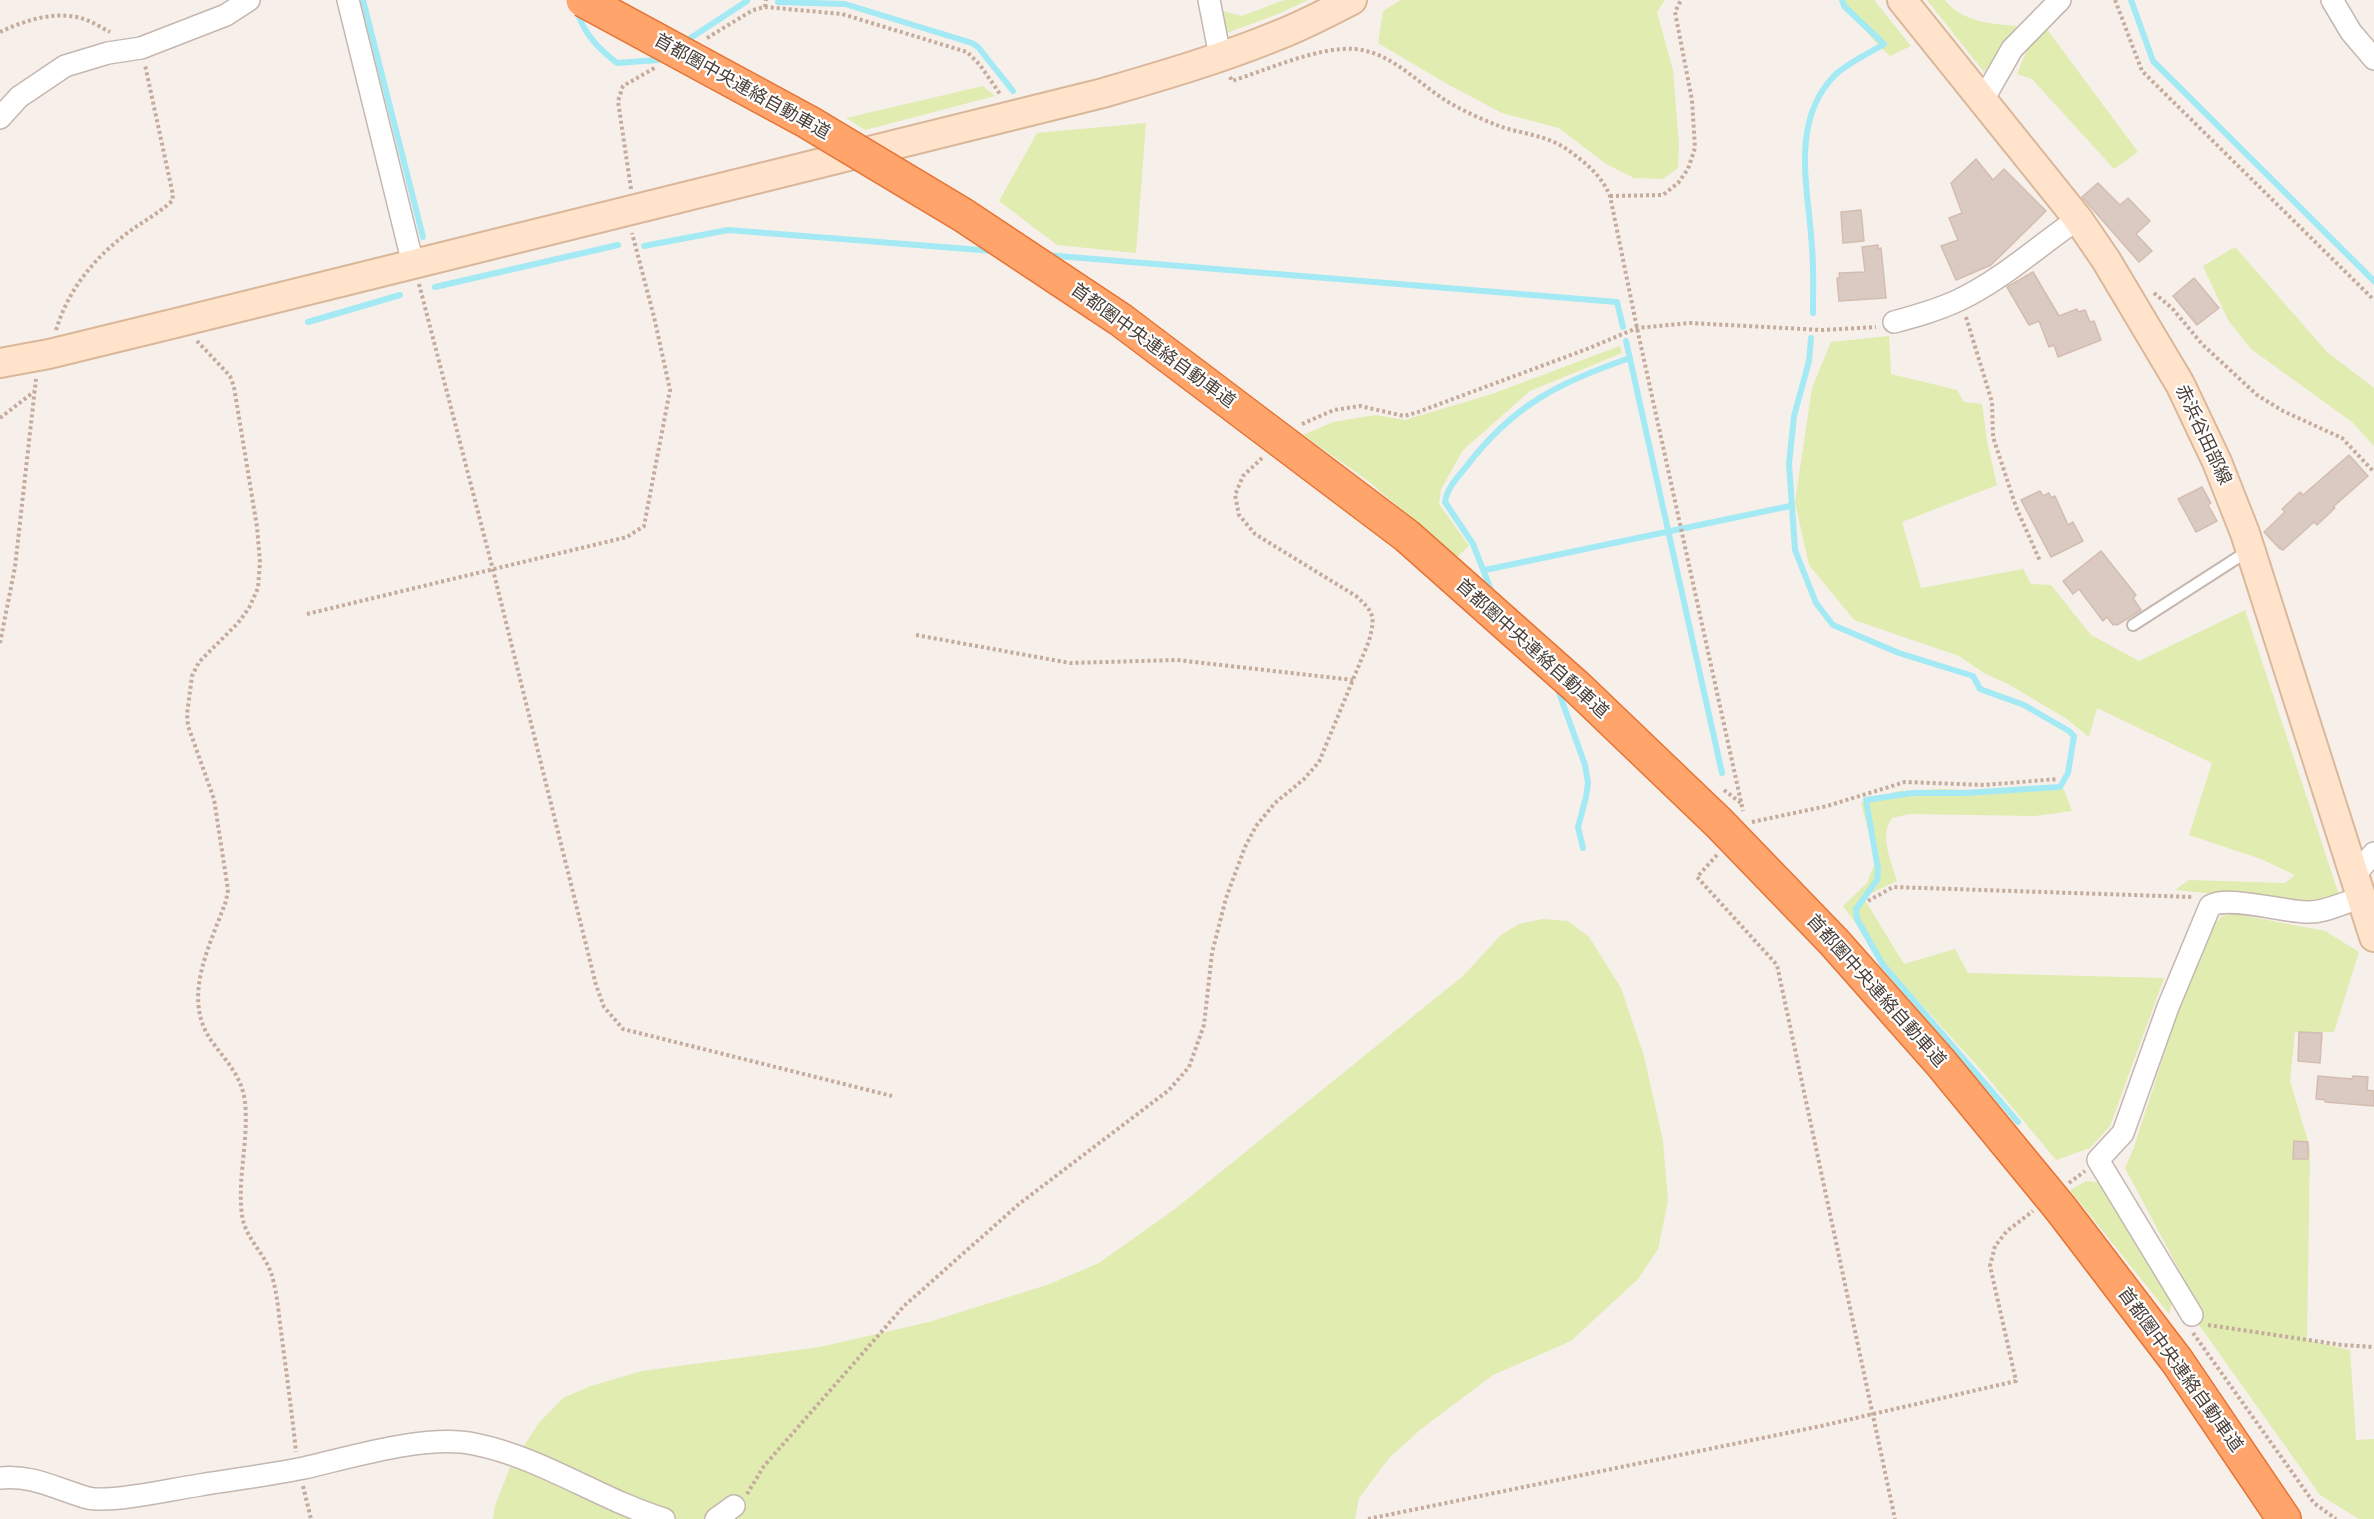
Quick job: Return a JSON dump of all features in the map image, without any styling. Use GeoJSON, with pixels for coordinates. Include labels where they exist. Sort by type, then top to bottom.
{"type":"FeatureCollection","features":[{"type":"Feature","properties":{"kind":"highway","name":"首都圏中央連絡自動車道"},"geometry":{"type":"LineString","coordinates":[[583,0],[808,122],[963,215],[1121,320],[1407,536],[1577,687],[1777,882],[1834,942],[1941,1063],[2177,1361],[2284,1519]]}},
{"type":"Feature","properties":{"kind":"street"},"geometry":{"type":"LineString","coordinates":[[0,118],[19,97],[64,66],[108,53],[141,48],[226,15],[249,0]]}},
{"type":"Feature","properties":{"kind":"street"},"geometry":{"type":"LineString","coordinates":[[348,0],[413,264]]}},
{"type":"Feature","properties":{"kind":"street"},"geometry":{"type":"LineString","coordinates":[[1209,0],[1220,56]]}},
{"type":"Feature","properties":{"kind":"street"},"geometry":{"type":"LineString","coordinates":[[0,363],[44,355],[176,323],[1114,90],[1276,36],[1352,0]]}},
{"type":"Feature","properties":{"kind":"street","name":"赤浜谷田部線"},"geometry":{"type":"LineString","coordinates":[[1902,0],[2078,219],[2122,286],[2181,384],[2217,462],[2250,549],[2374,937]]}},
{"type":"Feature","properties":{"kind":"street"},"geometry":{"type":"LineString","coordinates":[[1983,100],[2012,49],[2060,0]]}},
{"type":"Feature","properties":{"kind":"street"},"geometry":{"type":"LineString","coordinates":[[2332,0],[2351,32],[2374,59]]}},
{"type":"Feature","properties":{"kind":"street"},"geometry":{"type":"LineString","coordinates":[[1894,322],[1960,300],[2002,275],[2078,219]]}},
{"type":"Feature","properties":{"kind":"street"},"geometry":{"type":"LineString","coordinates":[[2190,1321],[2098,1160],[2123,1132],[2168,1007],[2210,906],[2217,902],[2235,902],[2310,913],[2358,887],[2374,853]]}},
{"type":"Feature","properties":{"kind":"street"},"geometry":{"type":"LineString","coordinates":[[0,1478],[11,1476],[53,1485],[90,1498],[120,1498],[299,1469],[402,1446],[446,1442],[473,1443],[507,1453],[644,1513],[664,1519]]}},
{"type":"Feature","properties":{"kind":"street"},"geometry":{"type":"LineString","coordinates":[[716,1519],[734,1506]]}},
{"type":"Feature","properties":{"kind":"lane"},"geometry":{"type":"LineString","coordinates":[[2133,625],[2250,549]]}},
{"type":"Feature","properties":{"kind":"path"},"geometry":{"type":"LineString","coordinates":[[765,7],[766,0]]}},
{"type":"Feature","properties":{"kind":"path"},"geometry":{"type":"LineString","coordinates":[[1610,196],[1663,195],[1678,183],[1688,169],[1695,148],[1692,100],[1676,12],[1681,0]]}},
{"type":"Feature","properties":{"kind":"path"},"geometry":{"type":"LineString","coordinates":[[2115,0],[2142,70],[2374,300]]}},
{"type":"Feature","properties":{"kind":"path"},"geometry":{"type":"LineString","coordinates":[[699,42],[753,10],[765,7],[842,14],[967,52],[980,65],[1014,114]]}},
{"type":"Feature","properties":{"kind":"path"},"geometry":{"type":"LineString","coordinates":[[0,32],[40,17],[62,15],[85,19],[141,48],[173,195],[172,201],[102,254],[86,271],[71,294],[44,355],[36,391],[15,567],[0,643]]}},
{"type":"Feature","properties":{"kind":"path"},"geometry":{"type":"LineString","coordinates":[[1220,56],[1232,81],[1324,52],[1353,49],[1374,52],[1446,101],[1498,125],[1542,137],[1566,148],[1596,172],[1610,196],[1637,328]]}},
{"type":"Feature","properties":{"kind":"path"},"geometry":{"type":"LineString","coordinates":[[307,614],[627,537],[644,526],[670,390],[630,211],[618,101],[623,86],[661,64]]}},
{"type":"Feature","properties":{"kind":"path"},"geometry":{"type":"LineString","coordinates":[[413,264],[493,570],[596,985],[604,1007],[623,1029],[892,1096]]}},
{"type":"Feature","properties":{"kind":"path"},"geometry":{"type":"LineString","coordinates":[[2122,286],[2146,288],[2172,308],[2202,344],[2257,395],[2283,411],[2342,438],[2374,472]]}},
{"type":"Feature","properties":{"kind":"path"},"geometry":{"type":"LineString","coordinates":[[1960,300],[1992,402],[1993,437],[2016,507],[2040,561]]}},
{"type":"Feature","properties":{"kind":"path"},"geometry":{"type":"LineString","coordinates":[[1296,426],[1334,410],[1360,406],[1404,416],[1418,412],[1637,328],[1690,323],[1822,330],[1860,328],[1894,322]]}},
{"type":"Feature","properties":{"kind":"path"},"geometry":{"type":"LineString","coordinates":[[176,323],[230,376],[238,409],[257,527],[260,562],[258,588],[249,608],[238,623],[199,662],[192,676],[188,695],[188,726],[214,799],[228,890],[202,966],[197,999],[210,1040],[241,1084],[246,1122],[241,1194],[242,1216],[248,1234],[272,1276],[299,1469],[311,1519]]}},
{"type":"Feature","properties":{"kind":"path"},"geometry":{"type":"LineString","coordinates":[[0,418],[36,391]]}},
{"type":"Feature","properties":{"kind":"path"},"geometry":{"type":"LineString","coordinates":[[734,1506],[743,1500],[764,1466],[791,1433],[904,1306],[1019,1204],[1169,1090],[1189,1067],[1204,1025],[1215,942],[1226,898],[1245,847],[1256,826],[1275,803],[1304,780],[1319,762],[1370,641],[1374,622],[1370,609],[1356,596],[1255,534],[1239,515],[1235,495],[1243,476],[1266,454]]}},
{"type":"Feature","properties":{"kind":"path"},"geometry":{"type":"LineString","coordinates":[[916,635],[1070,663],[1176,660],[1353,680]]}},
{"type":"Feature","properties":{"kind":"path"},"geometry":{"type":"LineString","coordinates":[[1746,823],[1827,806],[1905,782],[1985,785],[2057,779]]}},
{"type":"Feature","properties":{"kind":"path"},"geometry":{"type":"LineString","coordinates":[[1868,902],[1893,887],[2195,897],[2210,906]]}},
{"type":"Feature","properties":{"kind":"path"},"geometry":{"type":"LineString","coordinates":[[1368,1519],[1872,1414],[2016,1381],[1990,1266],[1995,1246],[2007,1231],[2052,1203],[2098,1160]]}},
{"type":"Feature","properties":{"kind":"path"},"geometry":{"type":"LineString","coordinates":[[2190,1321],[2342,1346],[2374,1347]]}},
{"type":"Feature","properties":{"kind":"path"},"geometry":{"type":"LineString","coordinates":[[2190,1321],[2314,1503],[2336,1519]]}},
{"type":"Feature","properties":{"kind":"path"},"geometry":{"type":"LineString","coordinates":[[1872,1414],[1895,1519]]}},
{"type":"Feature","properties":{"kind":"green space"},"geometry":{"type":"Polygon","coordinates":[[[1284,0],[1308,0],[1224,34],[1222,11],[1242,16],[1284,0]]]}},
{"type":"Feature","properties":{"kind":"green space"},"geometry":{"type":"Polygon","coordinates":[[[1401,0],[1665,0],[1657,12],[1673,70],[1679,145],[1678,168],[1663,179],[1634,178],[1606,164],[1559,128],[1502,113],[1378,43],[1383,11],[1401,0]]]}},
{"type":"Feature","properties":{"kind":"green space"},"geometry":{"type":"Polygon","coordinates":[[[1840,0],[1874,0],[1911,46],[1890,56],[1840,0]]]}},
{"type":"Feature","properties":{"kind":"green space"},"geometry":{"type":"Polygon","coordinates":[[[1927,0],[1945,0],[1960,13],[1978,20],[2017,26],[1984,72],[1927,0]]]}},
{"type":"Feature","properties":{"kind":"green space"},"geometry":{"type":"Polygon","coordinates":[[[2046,28],[2138,152],[2114,169],[2032,79],[2017,74],[2029,45],[2046,28]]]}},
{"type":"Feature","properties":{"kind":"green space"},"geometry":{"type":"Polygon","coordinates":[[[983,86],[995,96],[865,130],[846,118],[983,86]]]}},
{"type":"Feature","properties":{"kind":"green space"},"geometry":{"type":"Polygon","coordinates":[[[1146,123],[1136,253],[1057,245],[999,201],[1037,133],[1146,123]]]}},
{"type":"Feature","properties":{"kind":"green space"},"geometry":{"type":"Polygon","coordinates":[[[2235,247],[2327,352],[2374,388],[2374,446],[2352,422],[2251,349],[2228,320],[2203,266],[2235,247]]]}},
{"type":"Feature","properties":{"kind":"green space"},"geometry":{"type":"Polygon","coordinates":[[[1889,336],[1891,374],[1957,390],[1964,402],[1982,404],[1987,441],[1997,485],[1902,522],[1921,588],[2023,569],[2031,584],[2051,585],[2091,635],[2139,661],[2245,610],[2339,895],[2311,904],[2175,890],[2189,880],[2285,883],[2295,875],[2261,859],[2189,835],[2212,763],[2097,708],[2089,737],[2067,719],[2008,684],[1984,673],[1959,656],[1854,620],[1809,565],[1795,502],[1812,388],[1831,342],[1889,336]]]}},
{"type":"Feature","properties":{"kind":"green space"},"geometry":{"type":"Polygon","coordinates":[[[1620,346],[1622,353],[1530,391],[1463,450],[1441,489],[1439,504],[1469,546],[1457,557],[1367,480],[1303,435],[1333,422],[1376,415],[1405,420],[1492,394],[1620,346]]]}},
{"type":"Feature","properties":{"kind":"green space"},"geometry":{"type":"Polygon","coordinates":[[[2062,785],[2072,811],[2035,816],[1909,814],[1892,818],[1888,825],[1886,841],[1897,881],[1863,897],[1904,964],[1955,949],[1968,973],[2164,978],[2110,1126],[2090,1148],[2056,1160],[1983,1072],[1889,969],[1843,906],[1867,883],[1876,860],[1861,803],[1899,791],[1940,789],[1999,791],[2062,785]]]}},
{"type":"Feature","properties":{"kind":"green space"},"geometry":{"type":"Polygon","coordinates":[[[2236,914],[2325,931],[2359,952],[2334,1032],[2295,1032],[2290,1081],[2310,1148],[2307,1340],[2350,1350],[2356,1440],[2374,1439],[2374,1519],[2359,1519],[2320,1495],[2192,1315],[2204,1317],[2125,1168],[2134,1147],[2187,983],[2208,931],[2222,916],[2236,914]]]}},
{"type":"Feature","properties":{"kind":"green space"},"geometry":{"type":"Polygon","coordinates":[[[1543,919],[1568,921],[1589,937],[1621,988],[1644,1056],[1663,1141],[1668,1201],[1658,1249],[1638,1279],[1571,1341],[1493,1375],[1421,1429],[1389,1458],[1359,1498],[1355,1519],[493,1519],[495,1506],[511,1465],[539,1423],[563,1398],[591,1386],[642,1371],[820,1347],[929,1322],[1050,1284],[1099,1263],[1175,1209],[1463,976],[1501,935],[1519,924],[1543,919]]]}},
{"type":"Feature","properties":{"kind":"green space"},"geometry":{"type":"Polygon","coordinates":[[[2086,1181],[2102,1183],[2173,1297],[2169,1314],[2070,1190],[2086,1181]]]}},
{"type":"Feature","properties":{"kind":"building"},"geometry":{"type":"Polygon","coordinates":[[[1976,159],[1993,180],[2004,169],[2046,211],[1991,265],[1956,280],[1941,246],[1958,240],[1949,218],[1962,213],[1951,183],[1976,159]]]}},
{"type":"Feature","properties":{"kind":"building"},"geometry":{"type":"Polygon","coordinates":[[[2098,183],[2120,205],[2128,198],[2150,221],[2136,234],[2152,251],[2139,262],[2082,197],[2098,183]]]}},
{"type":"Feature","properties":{"kind":"building"},"geometry":{"type":"Polygon","coordinates":[[[1861,210],[1864,241],[1843,243],[1841,212],[1861,210]]]}},
{"type":"Feature","properties":{"kind":"building"},"geometry":{"type":"Polygon","coordinates":[[[1878,245],[1878,249],[1881,248],[1886,298],[1839,301],[1837,278],[1840,278],[1839,273],[1865,272],[1862,247],[1878,245]]]}},
{"type":"Feature","properties":{"kind":"building"},"geometry":{"type":"Polygon","coordinates":[[[2033,272],[2059,316],[2077,309],[2078,312],[2085,310],[2090,322],[2094,321],[2101,340],[2058,357],[2054,345],[2049,347],[2039,321],[2029,325],[2007,287],[2033,272]]]}},
{"type":"Feature","properties":{"kind":"building"},"geometry":{"type":"Polygon","coordinates":[[[2194,278],[2219,308],[2197,325],[2173,296],[2194,278]]]}},
{"type":"Feature","properties":{"kind":"building"},"geometry":{"type":"Polygon","coordinates":[[[2349,455],[2368,476],[2333,507],[2335,508],[2317,525],[2314,522],[2283,550],[2279,548],[2264,532],[2285,512],[2282,509],[2300,492],[2303,495],[2349,455]]]}},
{"type":"Feature","properties":{"kind":"building"},"geometry":{"type":"Polygon","coordinates":[[[2202,487],[2217,521],[2196,532],[2178,499],[2202,487]]]}},
{"type":"Feature","properties":{"kind":"building"},"geometry":{"type":"Polygon","coordinates":[[[2040,491],[2043,496],[2049,493],[2051,498],[2055,496],[2068,525],[2073,522],[2083,541],[2051,557],[2021,500],[2040,491]]]}},
{"type":"Feature","properties":{"kind":"building"},"geometry":{"type":"Polygon","coordinates":[[[2101,551],[2136,595],[2133,598],[2141,610],[2117,625],[2113,625],[2107,617],[2103,621],[2079,589],[2073,594],[2063,581],[2101,551]]]}},
{"type":"Feature","properties":{"kind":"building"},"geometry":{"type":"Polygon","coordinates":[[[2299,1032],[2322,1033],[2320,1063],[2298,1061],[2299,1032]]]}},
{"type":"Feature","properties":{"kind":"building"},"geometry":{"type":"Polygon","coordinates":[[[2318,1076],[2352,1079],[2353,1076],[2368,1077],[2367,1090],[2374,1091],[2374,1106],[2325,1102],[2326,1100],[2316,1099],[2318,1076]]]}},
{"type":"Feature","properties":{"kind":"building"},"geometry":{"type":"Polygon","coordinates":[[[2294,1141],[2308,1142],[2308,1159],[2293,1159],[2294,1141]]]}},
{"type":"Feature","properties":{"kind":"waterway"},"geometry":{"type":"LineString","coordinates":[[363,0],[423,237]]}},
{"type":"Feature","properties":{"kind":"waterway"},"geometry":{"type":"LineString","coordinates":[[1813,313],[1813,256],[1805,158],[1806,136],[1811,115],[1820,95],[1839,71],[1884,44],[1844,6],[1842,0]]}},
{"type":"Feature","properties":{"kind":"waterway"},"geometry":{"type":"LineString","coordinates":[[2131,0],[2153,61],[2374,281]]}},
{"type":"Feature","properties":{"kind":"waterway"},"geometry":{"type":"LineString","coordinates":[[683,43],[747,1]]}},
{"type":"Feature","properties":{"kind":"waterway"},"geometry":{"type":"LineString","coordinates":[[778,2],[845,4],[972,43],[978,47],[1013,91]]}},
{"type":"Feature","properties":{"kind":"waterway"},"geometry":{"type":"LineString","coordinates":[[577,11],[593,40],[617,63],[658,60],[664,56]]}},
{"type":"Feature","properties":{"kind":"waterway"},"geometry":{"type":"LineString","coordinates":[[644,246],[728,230],[993,251]]}},
{"type":"Feature","properties":{"kind":"waterway"},"geometry":{"type":"LineString","coordinates":[[435,287],[618,245]]}},
{"type":"Feature","properties":{"kind":"waterway"},"geometry":{"type":"LineString","coordinates":[[1046,255],[1617,302],[1623,327]]}},
{"type":"Feature","properties":{"kind":"waterway"},"geometry":{"type":"LineString","coordinates":[[308,322],[400,295]]}},
{"type":"Feature","properties":{"kind":"waterway"},"geometry":{"type":"LineString","coordinates":[[1811,338],[1809,361],[1794,416],[1789,464],[1795,550],[1816,603],[1833,625],[1899,653],[1973,676],[1980,689],[2024,705],[2074,736],[2068,773],[2060,787],[1964,793],[1912,793],[1866,800],[1878,869],[1877,880],[1856,909],[1857,919],[1883,965],[2018,1122]]}},
{"type":"Feature","properties":{"kind":"waterway"},"geometry":{"type":"LineString","coordinates":[[1626,341],[1722,773]]}},
{"type":"Feature","properties":{"kind":"waterway"},"geometry":{"type":"LineString","coordinates":[[1493,595],[1473,544],[1445,502],[1450,488],[1483,446],[1519,412],[1559,387],[1630,358]]}},
{"type":"Feature","properties":{"kind":"waterway"},"geometry":{"type":"LineString","coordinates":[[1485,570],[1790,506]]}},
{"type":"Feature","properties":{"kind":"waterway"},"geometry":{"type":"LineString","coordinates":[[1557,687],[1585,765],[1588,783],[1578,827],[1583,848]]}}]}
